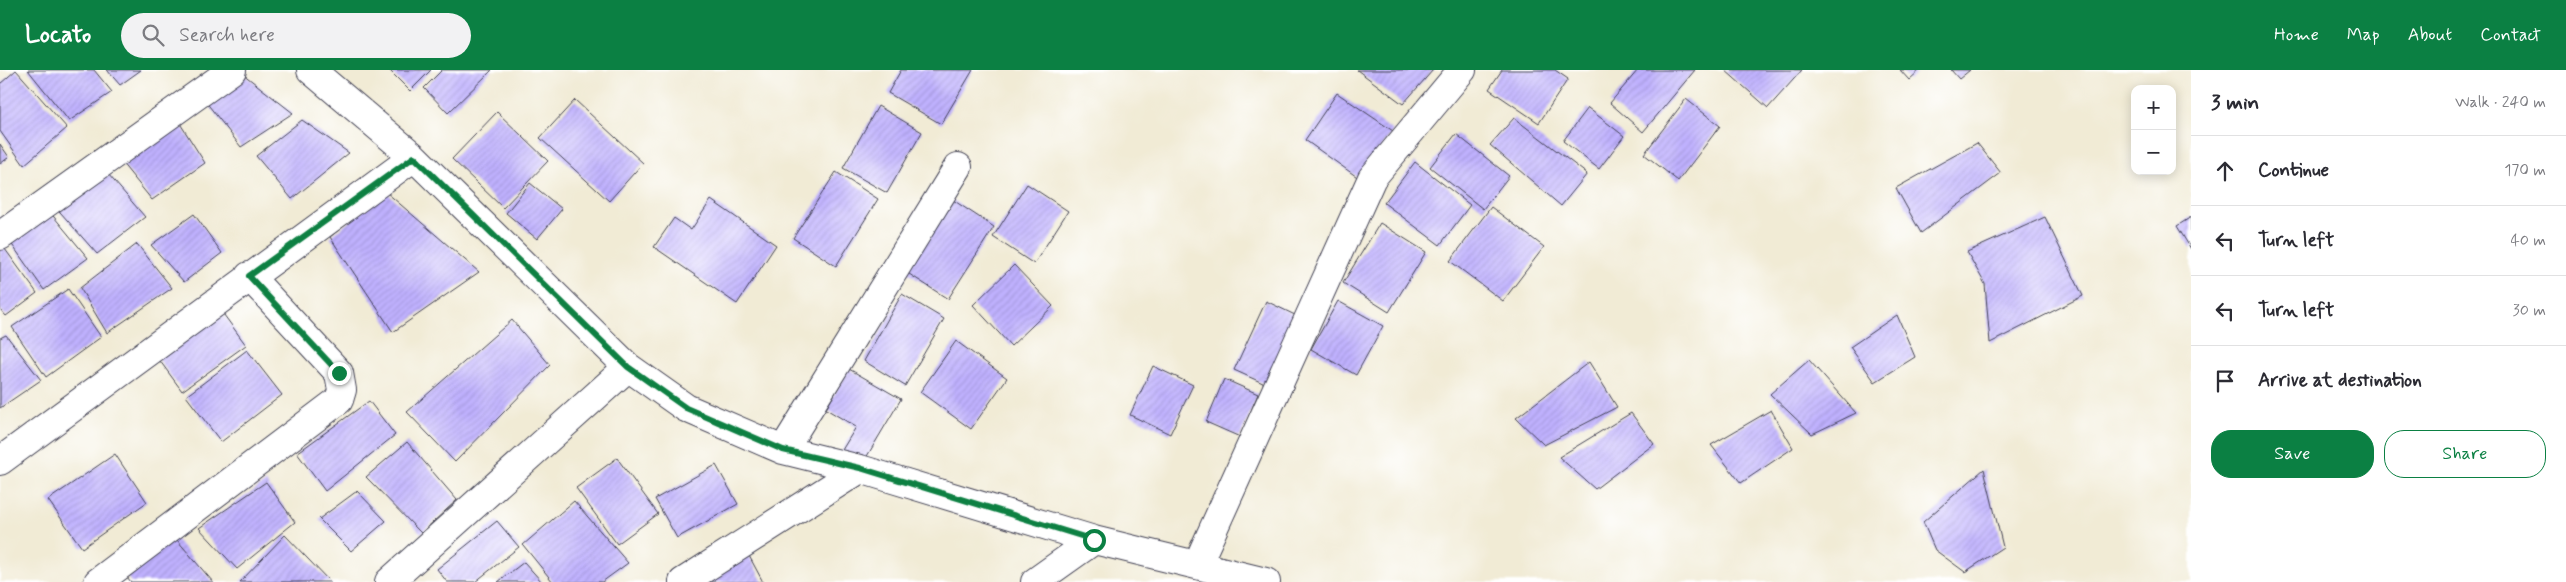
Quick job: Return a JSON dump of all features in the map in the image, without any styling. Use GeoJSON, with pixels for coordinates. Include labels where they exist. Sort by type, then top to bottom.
{"type":"FeatureCollection","features":[{"type":"Feature","properties":{"kind":"street"},"geometry":{"type":"LineString","coordinates":[[0,236],[232,70]]}},
{"type":"Feature","properties":{"kind":"street"},"geometry":{"type":"LineString","coordinates":[[311,70],[414,157],[628,367],[686,408],[783,450],[860,468],[1094,540],[1266,582]]}},
{"type":"Feature","properties":{"kind":"street"},"geometry":{"type":"LineString","coordinates":[[1197,565],[1372,178],[1462,70]]}},
{"type":"Feature","properties":{"kind":"street"},"geometry":{"type":"LineString","coordinates":[[0,462],[249,276],[414,157]]}},
{"type":"Feature","properties":{"kind":"street"},"geometry":{"type":"LineString","coordinates":[[783,450],[958,167]]}},
{"type":"Feature","properties":{"kind":"street"},"geometry":{"type":"LineString","coordinates":[[98,582],[339,400],[342,390],[339,373],[249,276]]}},
{"type":"Feature","properties":{"kind":"street"},"geometry":{"type":"LineString","coordinates":[[389,582],[628,367]]}},
{"type":"Feature","properties":{"kind":"street"},"geometry":{"type":"LineString","coordinates":[[683,582],[860,468]]}},
{"type":"Feature","properties":{"kind":"street"},"geometry":{"type":"LineString","coordinates":[[1034,582],[1094,540]]}},
{"type":"Feature","properties":{"kind":"building"},"geometry":{"type":"Polygon","coordinates":[[[16,70],[67,128],[24,165],[0,131],[0,84],[16,70]]]}},
{"type":"Feature","properties":{"kind":"building"},"geometry":{"type":"Polygon","coordinates":[[[28,70],[94,70],[112,92],[69,121],[28,70]]]}},
{"type":"Feature","properties":{"kind":"building"},"geometry":{"type":"Polygon","coordinates":[[[107,70],[141,70],[120,85],[107,70]]]}},
{"type":"Feature","properties":{"kind":"building"},"geometry":{"type":"Polygon","coordinates":[[[389,70],[431,70],[410,91],[389,70]]]}},
{"type":"Feature","properties":{"kind":"building"},"geometry":{"type":"Polygon","coordinates":[[[442,70],[492,70],[448,113],[424,88],[442,70]]]}},
{"type":"Feature","properties":{"kind":"building"},"geometry":{"type":"Polygon","coordinates":[[[901,70],[973,70],[941,124],[888,93],[901,70]]]}},
{"type":"Feature","properties":{"kind":"building"},"geometry":{"type":"Polygon","coordinates":[[[1357,70],[1433,70],[1403,104],[1357,70]]]}},
{"type":"Feature","properties":{"kind":"building"},"geometry":{"type":"Polygon","coordinates":[[[1502,70],[1555,70],[1568,79],[1539,123],[1489,89],[1502,70]]]}},
{"type":"Feature","properties":{"kind":"building"},"geometry":{"type":"Polygon","coordinates":[[[1638,70],[1695,70],[1643,132],[1610,103],[1638,70]]]}},
{"type":"Feature","properties":{"kind":"building"},"geometry":{"type":"Polygon","coordinates":[[[1725,70],[1802,70],[1768,108],[1725,70]]]}},
{"type":"Feature","properties":{"kind":"building"},"geometry":{"type":"Polygon","coordinates":[[[1900,70],[1920,70],[1909,80],[1900,70]]]}},
{"type":"Feature","properties":{"kind":"building"},"geometry":{"type":"Polygon","coordinates":[[[1951,70],[1970,70],[1959,79],[1951,70]]]}},
{"type":"Feature","properties":{"kind":"building"},"geometry":{"type":"Polygon","coordinates":[[[243,74],[293,113],[241,147],[202,97],[243,74]]]}},
{"type":"Feature","properties":{"kind":"building"},"geometry":{"type":"Polygon","coordinates":[[[1337,93],[1393,131],[1360,179],[1305,140],[1337,93]]]}},
{"type":"Feature","properties":{"kind":"building"},"geometry":{"type":"Polygon","coordinates":[[[1686,99],[1720,126],[1678,181],[1644,154],[1686,99]]]}},
{"type":"Feature","properties":{"kind":"building"},"geometry":{"type":"Polygon","coordinates":[[[575,100],[643,163],[609,201],[540,138],[575,100]]]}},
{"type":"Feature","properties":{"kind":"building"},"geometry":{"type":"Polygon","coordinates":[[[878,106],[922,132],[887,193],[843,168],[878,106]]]}},
{"type":"Feature","properties":{"kind":"building"},"geometry":{"type":"Polygon","coordinates":[[[1588,108],[1624,136],[1599,169],[1563,141],[1588,108]]]}},
{"type":"Feature","properties":{"kind":"building"},"geometry":{"type":"Polygon","coordinates":[[[497,112],[548,161],[503,208],[452,159],[497,112]]]}},
{"type":"Feature","properties":{"kind":"building"},"geometry":{"type":"Polygon","coordinates":[[[174,114],[205,163],[152,200],[117,157],[174,114]]]}},
{"type":"Feature","properties":{"kind":"building"},"geometry":{"type":"Polygon","coordinates":[[[1514,118],[1587,174],[1561,206],[1490,145],[1514,118]]]}},
{"type":"Feature","properties":{"kind":"building"},"geometry":{"type":"Polygon","coordinates":[[[302,120],[349,153],[292,199],[256,156],[302,120]]]}},
{"type":"Feature","properties":{"kind":"building"},"geometry":{"type":"Polygon","coordinates":[[[1456,134],[1509,176],[1483,209],[1430,167],[1456,134]]]}},
{"type":"Feature","properties":{"kind":"building"},"geometry":{"type":"Polygon","coordinates":[[[1977,143],[2001,173],[1921,233],[1896,188],[1977,143]]]}},
{"type":"Feature","properties":{"kind":"building"},"geometry":{"type":"Polygon","coordinates":[[[0,144],[9,157],[0,164],[0,144]]]}},
{"type":"Feature","properties":{"kind":"building"},"geometry":{"type":"Polygon","coordinates":[[[1415,162],[1470,205],[1440,245],[1384,203],[1415,162]]]}},
{"type":"Feature","properties":{"kind":"building"},"geometry":{"type":"Polygon","coordinates":[[[102,167],[145,217],[97,254],[53,204],[102,167]]]}},
{"type":"Feature","properties":{"kind":"building"},"geometry":{"type":"Polygon","coordinates":[[[836,172],[878,199],[836,266],[793,238],[836,172]]]}},
{"type":"Feature","properties":{"kind":"building"},"geometry":{"type":"Polygon","coordinates":[[[530,183],[562,209],[537,239],[506,213],[530,183]]]}},
{"type":"Feature","properties":{"kind":"building"},"geometry":{"type":"Polygon","coordinates":[[[1027,184],[1068,211],[1034,264],[993,237],[1027,184]]]}},
{"type":"Feature","properties":{"kind":"building"},"geometry":{"type":"Polygon","coordinates":[[[386,192],[479,272],[393,332],[330,237],[386,192]]]}},
{"type":"Feature","properties":{"kind":"building"},"geometry":{"type":"Polygon","coordinates":[[[711,200],[776,245],[737,304],[654,247],[674,218],[691,230],[711,200]]]}},
{"type":"Feature","properties":{"kind":"building"},"geometry":{"type":"Polygon","coordinates":[[[953,200],[994,227],[948,299],[906,272],[953,200]]]}},
{"type":"Feature","properties":{"kind":"building"},"geometry":{"type":"Polygon","coordinates":[[[1491,207],[1544,247],[1503,301],[1450,261],[1491,207]]]}},
{"type":"Feature","properties":{"kind":"building"},"geometry":{"type":"Polygon","coordinates":[[[49,211],[88,258],[44,290],[8,239],[49,211]]]}},
{"type":"Feature","properties":{"kind":"building"},"geometry":{"type":"Polygon","coordinates":[[[194,214],[222,253],[184,282],[151,245],[194,214]]]}},
{"type":"Feature","properties":{"kind":"building"},"geometry":{"type":"Polygon","coordinates":[[[2045,217],[2083,296],[1990,343],[1985,284],[1967,252],[2045,217]]]}},
{"type":"Feature","properties":{"kind":"building"},"geometry":{"type":"Polygon","coordinates":[[[2191,217],[2191,249],[2177,226],[2191,217]]]}},
{"type":"Feature","properties":{"kind":"building"},"geometry":{"type":"Polygon","coordinates":[[[1380,223],[1426,252],[1389,312],[1343,283],[1380,223]]]}},
{"type":"Feature","properties":{"kind":"building"},"geometry":{"type":"Polygon","coordinates":[[[137,244],[172,288],[107,333],[80,288],[137,244]]]}},
{"type":"Feature","properties":{"kind":"building"},"geometry":{"type":"Polygon","coordinates":[[[2,245],[37,293],[6,316],[0,309],[0,247],[2,245]]]}},
{"type":"Feature","properties":{"kind":"building"},"geometry":{"type":"Polygon","coordinates":[[[1014,265],[1053,306],[1011,346],[973,305],[1014,265]]]}},
{"type":"Feature","properties":{"kind":"building"},"geometry":{"type":"Polygon","coordinates":[[[68,289],[101,337],[46,377],[12,327],[68,289]]]}},
{"type":"Feature","properties":{"kind":"building"},"geometry":{"type":"Polygon","coordinates":[[[902,294],[944,319],[905,386],[864,361],[902,294]]]}},
{"type":"Feature","properties":{"kind":"building"},"geometry":{"type":"Polygon","coordinates":[[[1266,301],[1297,316],[1265,384],[1234,370],[1266,301]]]}},
{"type":"Feature","properties":{"kind":"building"},"geometry":{"type":"Polygon","coordinates":[[[1338,301],[1383,326],[1356,375],[1311,349],[1338,301]]]}},
{"type":"Feature","properties":{"kind":"building"},"geometry":{"type":"Polygon","coordinates":[[[221,311],[246,345],[182,391],[157,357],[221,311]]]}},
{"type":"Feature","properties":{"kind":"building"},"geometry":{"type":"Polygon","coordinates":[[[1897,315],[1915,357],[1875,382],[1850,347],[1897,315]]]}},
{"type":"Feature","properties":{"kind":"building"},"geometry":{"type":"Polygon","coordinates":[[[512,320],[550,365],[455,462],[407,412],[512,320]]]}},
{"type":"Feature","properties":{"kind":"building"},"geometry":{"type":"Polygon","coordinates":[[[6,335],[41,380],[0,408],[0,338],[6,335]]]}},
{"type":"Feature","properties":{"kind":"building"},"geometry":{"type":"Polygon","coordinates":[[[956,341],[1007,378],[971,429],[920,392],[956,341]]]}},
{"type":"Feature","properties":{"kind":"building"},"geometry":{"type":"Polygon","coordinates":[[[247,350],[282,395],[221,442],[186,396],[247,350]]]}},
{"type":"Feature","properties":{"kind":"building"},"geometry":{"type":"Polygon","coordinates":[[[1809,360],[1856,413],[1812,434],[1770,394],[1809,360]]]}},
{"type":"Feature","properties":{"kind":"building"},"geometry":{"type":"Polygon","coordinates":[[[1589,362],[1617,407],[1544,445],[1516,418],[1589,362]]]}},
{"type":"Feature","properties":{"kind":"building"},"geometry":{"type":"Polygon","coordinates":[[[1153,366],[1193,385],[1170,434],[1130,415],[1153,366]]]}},
{"type":"Feature","properties":{"kind":"building"},"geometry":{"type":"Polygon","coordinates":[[[849,369],[901,399],[860,468],[839,455],[856,427],[826,409],[849,369]]]}},
{"type":"Feature","properties":{"kind":"building"},"geometry":{"type":"Polygon","coordinates":[[[1224,379],[1258,394],[1240,437],[1206,422],[1224,379]]]}},
{"type":"Feature","properties":{"kind":"building"},"geometry":{"type":"Polygon","coordinates":[[[369,401],[395,435],[325,491],[297,453],[369,401]]]}},
{"type":"Feature","properties":{"kind":"building"},"geometry":{"type":"Polygon","coordinates":[[[1771,410],[1793,448],[1741,483],[1711,445],[1771,410]]]}},
{"type":"Feature","properties":{"kind":"building"},"geometry":{"type":"Polygon","coordinates":[[[1631,413],[1654,444],[1595,489],[1559,457],[1631,413]]]}},
{"type":"Feature","properties":{"kind":"building"},"geometry":{"type":"Polygon","coordinates":[[[407,442],[457,500],[421,533],[366,477],[407,442]]]}},
{"type":"Feature","properties":{"kind":"building"},"geometry":{"type":"Polygon","coordinates":[[[115,454],[147,502],[82,548],[48,500],[115,454]]]}},
{"type":"Feature","properties":{"kind":"building"},"geometry":{"type":"Polygon","coordinates":[[[617,458],[658,514],[617,544],[576,488],[617,458]]]}},
{"type":"Feature","properties":{"kind":"building"},"geometry":{"type":"Polygon","coordinates":[[[716,465],[738,504],[677,538],[655,499],[716,465]]]}},
{"type":"Feature","properties":{"kind":"building"},"geometry":{"type":"Polygon","coordinates":[[[1984,469],[2003,547],[1965,572],[1935,550],[1923,522],[1984,469]]]}},
{"type":"Feature","properties":{"kind":"building"},"geometry":{"type":"Polygon","coordinates":[[[266,482],[295,522],[237,569],[199,528],[266,482]]]}},
{"type":"Feature","properties":{"kind":"building"},"geometry":{"type":"Polygon","coordinates":[[[357,491],[386,521],[351,551],[319,519],[357,491]]]}},
{"type":"Feature","properties":{"kind":"building"},"geometry":{"type":"Polygon","coordinates":[[[574,501],[628,563],[602,582],[553,582],[523,545],[574,501]]]}},
{"type":"Feature","properties":{"kind":"building"},"geometry":{"type":"Polygon","coordinates":[[[497,521],[519,547],[475,582],[447,582],[437,569],[497,521]]]}},
{"type":"Feature","properties":{"kind":"building"},"geometry":{"type":"Polygon","coordinates":[[[171,533],[213,582],[131,582],[123,572],[171,533]]]}},
{"type":"Feature","properties":{"kind":"building"},"geometry":{"type":"Polygon","coordinates":[[[285,535],[330,582],[240,582],[285,535]]]}},
{"type":"Feature","properties":{"kind":"building"},"geometry":{"type":"Polygon","coordinates":[[[747,552],[763,582],[692,582],[747,552]]]}},
{"type":"Feature","properties":{"kind":"building"},"geometry":{"type":"Polygon","coordinates":[[[524,562],[542,582],[498,582],[524,562]]]}},
{"type":"Feature","properties":{"kind":"route"},"geometry":{"type":"LineString","coordinates":[[339,373],[249,276],[414,157],[628,367],[686,408],[783,450],[860,468],[1094,540]]}}]}
